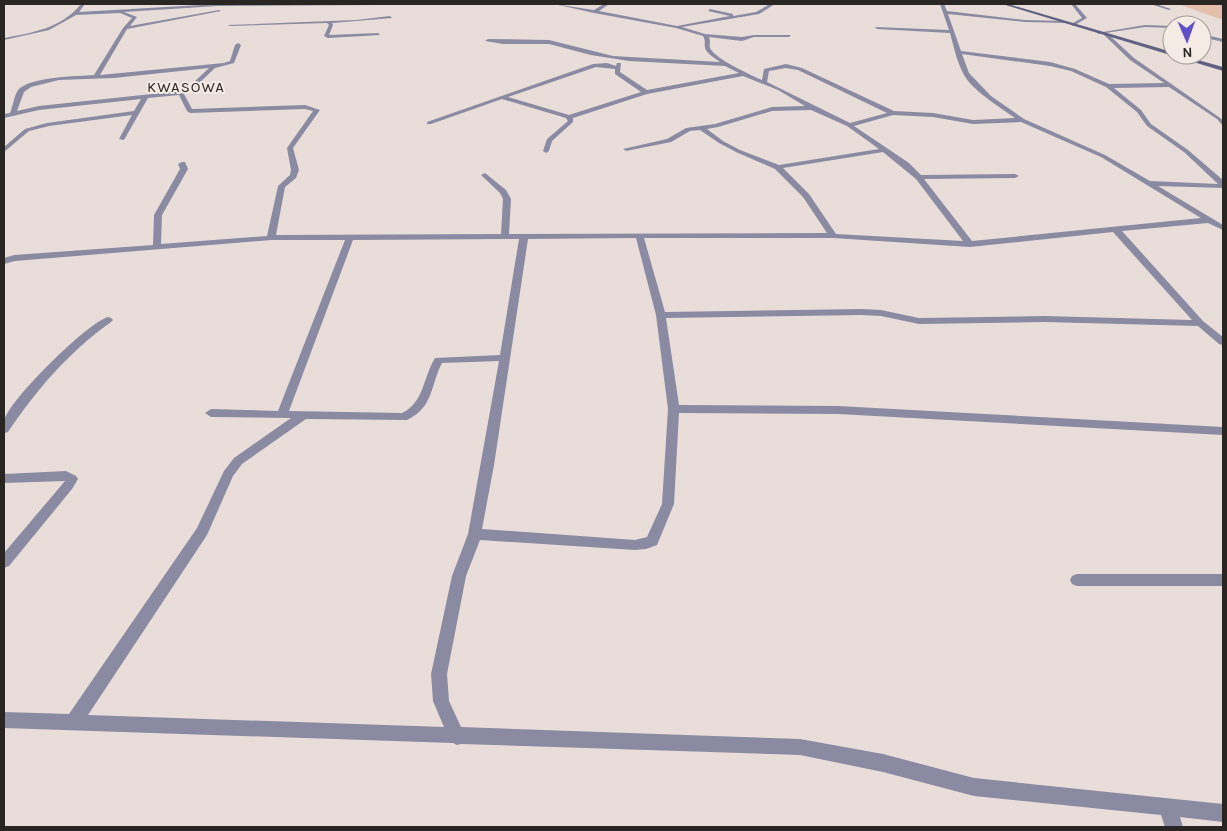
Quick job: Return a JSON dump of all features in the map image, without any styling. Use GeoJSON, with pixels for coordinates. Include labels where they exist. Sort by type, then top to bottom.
{"type":"FeatureCollection","features":[{"type":"Feature","properties":{"kind":"main road"},"geometry":{"type":"LineString","coordinates":[[1004,4],[1162,52]]}},
{"type":"Feature","properties":{"kind":"main road"},"geometry":{"type":"LineString","coordinates":[[1209,65],[1223,69]]}},
{"type":"Feature","properties":{"kind":"street"},"geometry":{"type":"LineString","coordinates":[[4,39],[38,34],[75,14],[83,4]]}},
{"type":"Feature","properties":{"kind":"street"},"geometry":{"type":"LineString","coordinates":[[124,10],[129,4]]}},
{"type":"Feature","properties":{"kind":"street"},"geometry":{"type":"LineString","coordinates":[[75,14],[218,4],[375,4]]}},
{"type":"Feature","properties":{"kind":"street"},"geometry":{"type":"LineString","coordinates":[[310,4],[310,8],[322,10]]}},
{"type":"Feature","properties":{"kind":"street"},"geometry":{"type":"LineString","coordinates":[[556,4],[678,27],[705,35],[742,39],[754,36],[790,36]]}},
{"type":"Feature","properties":{"kind":"street"},"geometry":{"type":"LineString","coordinates":[[594,12],[607,4]]}},
{"type":"Feature","properties":{"kind":"street"},"geometry":{"type":"LineString","coordinates":[[678,27],[757,13],[773,4]]}},
{"type":"Feature","properties":{"kind":"street"},"geometry":{"type":"LineString","coordinates":[[942,4],[950,32],[966,74],[989,97],[1022,120],[1103,156],[1223,228]]}},
{"type":"Feature","properties":{"kind":"street"},"geometry":{"type":"LineString","coordinates":[[1073,4],[1085,18],[1073,26]]}},
{"type":"Feature","properties":{"kind":"street"},"geometry":{"type":"LineString","coordinates":[[1152,4],[1169,9]]}},
{"type":"Feature","properties":{"kind":"street"},"geometry":{"type":"LineString","coordinates":[[125,28],[254,5]]}},
{"type":"Feature","properties":{"kind":"street"},"geometry":{"type":"LineString","coordinates":[[710,10],[740,17]]}},
{"type":"Feature","properties":{"kind":"street"},"geometry":{"type":"LineString","coordinates":[[97,75],[125,28],[135,16],[108,11]]}},
{"type":"Feature","properties":{"kind":"street"},"geometry":{"type":"LineString","coordinates":[[945,12],[1064,22]]}},
{"type":"Feature","properties":{"kind":"street"},"geometry":{"type":"LineString","coordinates":[[230,25],[311,19],[328,22],[390,17]]}},
{"type":"Feature","properties":{"kind":"street"},"geometry":{"type":"LineString","coordinates":[[328,22],[331,25],[326,36],[328,37],[378,34]]}},
{"type":"Feature","properties":{"kind":"street"},"geometry":{"type":"LineString","coordinates":[[1098,33],[1145,26],[1162,27]]}},
{"type":"Feature","properties":{"kind":"street"},"geometry":{"type":"LineString","coordinates":[[877,28],[950,32]]}},
{"type":"Feature","properties":{"kind":"street"},"geometry":{"type":"LineString","coordinates":[[705,35],[710,52],[726,64],[849,125],[906,164],[919,177],[970,244]]}},
{"type":"Feature","properties":{"kind":"street"},"geometry":{"type":"LineString","coordinates":[[1106,35],[1132,58],[1219,118],[1223,124]]}},
{"type":"Feature","properties":{"kind":"street"},"geometry":{"type":"LineString","coordinates":[[488,40],[499,43],[527,40],[554,43],[595,55],[621,59],[726,64]]}},
{"type":"Feature","properties":{"kind":"street"},"geometry":{"type":"LineString","coordinates":[[14,114],[21,91],[29,86],[59,78],[97,75],[114,76],[186,68],[212,68],[230,64],[238,45]]}},
{"type":"Feature","properties":{"kind":"street"},"geometry":{"type":"LineString","coordinates":[[957,52],[1059,66],[1108,86],[1142,114],[1149,125],[1186,151],[1223,185]]}},
{"type":"Feature","properties":{"kind":"street"},"geometry":{"type":"LineString","coordinates":[[621,59],[617,72],[646,92]]}},
{"type":"Feature","properties":{"kind":"street"},"geometry":{"type":"LineString","coordinates":[[429,123],[595,65],[607,65],[618,68]]}},
{"type":"Feature","properties":{"kind":"street"},"geometry":{"type":"LineString","coordinates":[[765,82],[765,70],[793,66],[838,88],[869,100],[893,113]]}},
{"type":"Feature","properties":{"kind":"street"},"geometry":{"type":"LineString","coordinates":[[4,116],[39,108],[181,93],[194,85],[212,68]]}},
{"type":"Feature","properties":{"kind":"street"},"geometry":{"type":"LineString","coordinates":[[500,97],[569,117],[646,92],[744,74]]}},
{"type":"Feature","properties":{"kind":"street"},"geometry":{"type":"LineString","coordinates":[[1108,86],[1170,85]]}},
{"type":"Feature","properties":{"kind":"street"},"geometry":{"type":"LineString","coordinates":[[181,93],[190,111],[305,107],[317,110],[290,148],[295,170],[293,176],[282,186],[271,238]]}},
{"type":"Feature","properties":{"kind":"street"},"geometry":{"type":"LineString","coordinates":[[122,139],[146,96]]}},
{"type":"Feature","properties":{"kind":"street"},"geometry":{"type":"LineString","coordinates":[[626,149],[669,141],[688,129],[729,123],[772,108],[812,108]]}},
{"type":"Feature","properties":{"kind":"street"},"geometry":{"type":"LineString","coordinates":[[4,150],[27,130],[49,124],[136,113]]}},
{"type":"Feature","properties":{"kind":"street"},"geometry":{"type":"LineString","coordinates":[[849,125],[893,113],[933,115],[973,122],[1022,120]]}},
{"type":"Feature","properties":{"kind":"street"},"geometry":{"type":"LineString","coordinates":[[546,151],[549,140],[571,121],[569,117]]}},
{"type":"Feature","properties":{"kind":"street"},"geometry":{"type":"LineString","coordinates":[[702,128],[738,152],[778,167],[806,196],[833,236]]}},
{"type":"Feature","properties":{"kind":"street"},"geometry":{"type":"LineString","coordinates":[[778,167],[885,150]]}},
{"type":"Feature","properties":{"kind":"street"},"geometry":{"type":"LineString","coordinates":[[157,247],[158,215],[184,168],[182,164]]}},
{"type":"Feature","properties":{"kind":"street"},"geometry":{"type":"LineString","coordinates":[[485,176],[503,192],[507,199],[505,236]]}},
{"type":"Feature","properties":{"kind":"street"},"geometry":{"type":"LineString","coordinates":[[919,177],[1015,176]]}},
{"type":"Feature","properties":{"kind":"street"},"geometry":{"type":"LineString","coordinates":[[1146,182],[1223,185]]}},
{"type":"Feature","properties":{"kind":"street"},"geometry":{"type":"LineString","coordinates":[[4,261],[14,258],[271,238],[741,235],[833,236],[970,244],[1210,220]]}},
{"type":"Feature","properties":{"kind":"street"},"geometry":{"type":"LineString","coordinates":[[1116,230],[1200,323],[1223,342]]}},
{"type":"Feature","properties":{"kind":"street"},"geometry":{"type":"LineString","coordinates":[[457,737],[441,701],[439,674],[459,576],[475,534],[524,236]]}},
{"type":"Feature","properties":{"kind":"street"},"geometry":{"type":"LineString","coordinates":[[475,534],[646,544],[655,536],[668,504],[674,409],[661,315],[640,237]]}},
{"type":"Feature","properties":{"kind":"street"},"geometry":{"type":"LineString","coordinates":[[282,414],[350,238]]}},
{"type":"Feature","properties":{"kind":"street"},"geometry":{"type":"LineString","coordinates":[[661,315],[862,312],[881,313],[919,321],[1044,318],[1200,323]]}},
{"type":"Feature","properties":{"kind":"street"},"geometry":{"type":"LineString","coordinates":[[4,429],[8,416],[72,346],[108,320]]}},
{"type":"Feature","properties":{"kind":"street"},"geometry":{"type":"LineString","coordinates":[[211,412],[403,417],[413,413],[420,407],[439,360],[444,358],[505,358]]}},
{"type":"Feature","properties":{"kind":"street"},"geometry":{"type":"LineString","coordinates":[[674,409],[838,410],[1223,431]]}},
{"type":"Feature","properties":{"kind":"street"},"geometry":{"type":"LineString","coordinates":[[73,723],[202,531],[228,474],[238,461],[304,415]]}},
{"type":"Feature","properties":{"kind":"street"},"geometry":{"type":"LineString","coordinates":[[4,478],[66,476],[72,478],[68,486],[4,562]]}},
{"type":"Feature","properties":{"kind":"street"},"geometry":{"type":"LineString","coordinates":[[1077,580],[1223,580]]}},
{"type":"Feature","properties":{"kind":"street"},"geometry":{"type":"LineString","coordinates":[[4,720],[800,748],[883,763],[974,787],[1223,813]]}},
{"type":"Feature","properties":{"kind":"street"},"geometry":{"type":"LineString","coordinates":[[1168,808],[1174,827]]}},
{"type":"Feature","properties":{"kind":"shaded area"},"geometry":{"type":"Polygon","coordinates":[[[1178,4],[1223,4],[1223,20],[1178,4]]]}},
{"type":"Feature","properties":{"kind":"district","name":"KWASOWA"},"geometry":{"type":"Point","coordinates":[186,87]}}]}
